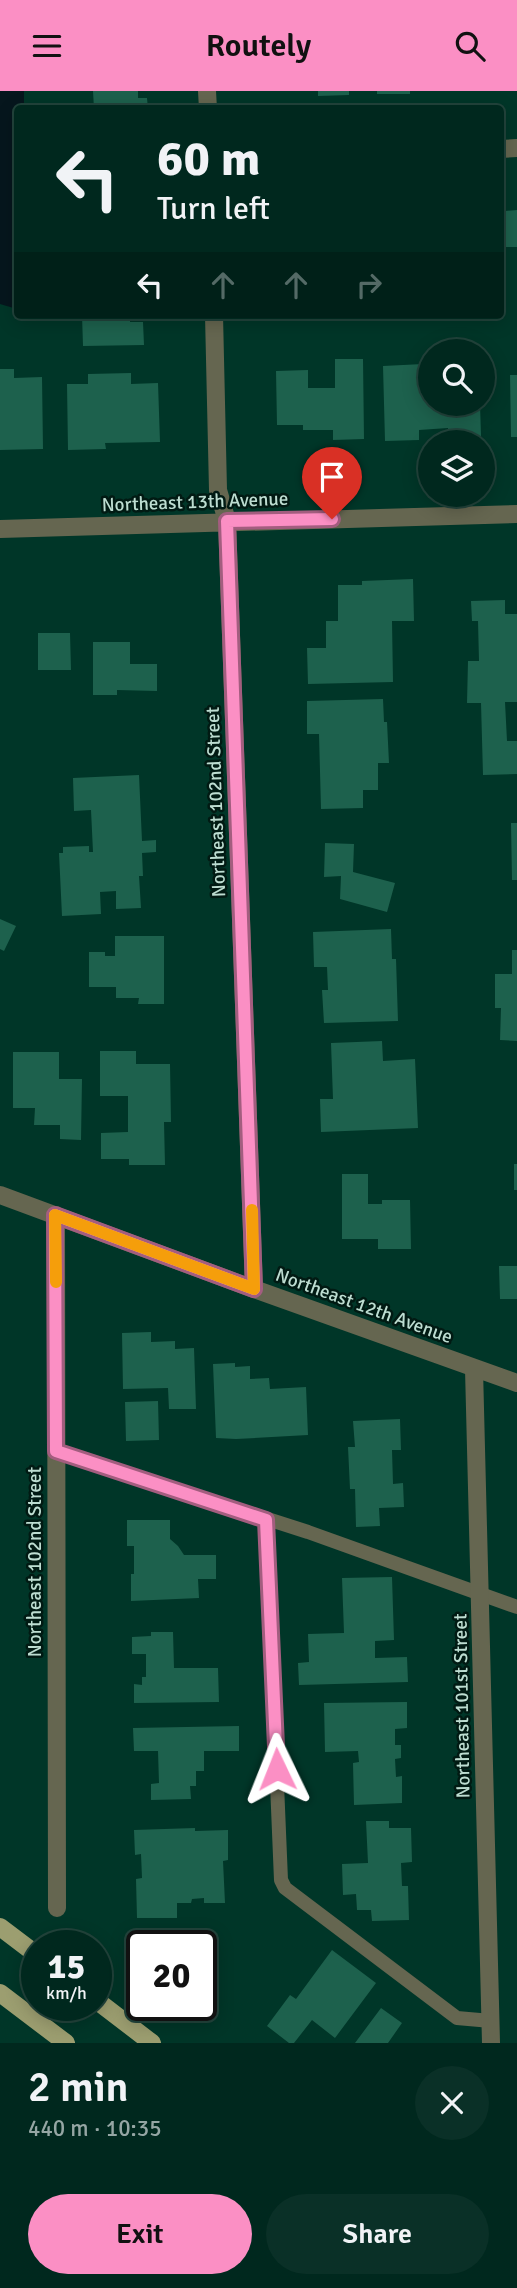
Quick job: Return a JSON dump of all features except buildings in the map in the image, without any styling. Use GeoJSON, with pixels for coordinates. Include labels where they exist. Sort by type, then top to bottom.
{"type":"FeatureCollection","features":[{"type":"Feature","properties":{"kind":"main road"},"geometry":{"type":"LineString","coordinates":[[0,1927],[21,1943]]}},
{"type":"Feature","properties":{"kind":"main road"},"geometry":{"type":"LineString","coordinates":[[0,1993],[66,2043]]}},
{"type":"Feature","properties":{"kind":"main road"},"geometry":{"type":"LineString","coordinates":[[112,2012],[152,2043]]}},
{"type":"Feature","properties":{"kind":"street","name":"Northeast 102nd Street"},"geometry":{"type":"LineString","coordinates":[[214,319],[218,490],[227,521],[254,1289]]}},
{"type":"Feature","properties":{"kind":"street","name":"Northeast 13th Avenue"},"geometry":{"type":"LineString","coordinates":[[0,529],[517,513]]}},
{"type":"Feature","properties":{"kind":"street","name":"Northeast 12th Avenue"},"geometry":{"type":"LineString","coordinates":[[0,1195],[517,1383]]}},
{"type":"Feature","properties":{"kind":"street","name":"Northeast 102nd Street"},"geometry":{"type":"LineString","coordinates":[[55,1215],[57,1908]]}},
{"type":"Feature","properties":{"kind":"street","name":"Northeast 101st Street"},"geometry":{"type":"LineString","coordinates":[[474,1369],[491,2043]]}},
{"type":"Feature","properties":{"kind":"lane"},"geometry":{"type":"LineString","coordinates":[[56,1451],[308,1532],[517,1607]]}},
{"type":"Feature","properties":{"kind":"lane"},"geometry":{"type":"LineString","coordinates":[[266,1520],[281,1880],[285,1888],[457,2018],[491,2021]]}},
{"type":"Feature","properties":{"kind":"shaded area"},"geometry":{"type":"Polygon","coordinates":[[[0,91],[24,91],[24,105],[14,105],[14,308],[0,304],[0,91]]]}},
{"type":"Feature","properties":{"kind":"slow traffic"},"geometry":{"type":"LineString","coordinates":[[56,1282],[55,1215],[254,1289],[252,1210]]}},
{"type":"Feature","properties":{"kind":"route"},"geometry":{"type":"LineString","coordinates":[[277,1769],[266,1520],[56,1451],[55,1215],[254,1289],[227,521],[332,519]]}}]}
